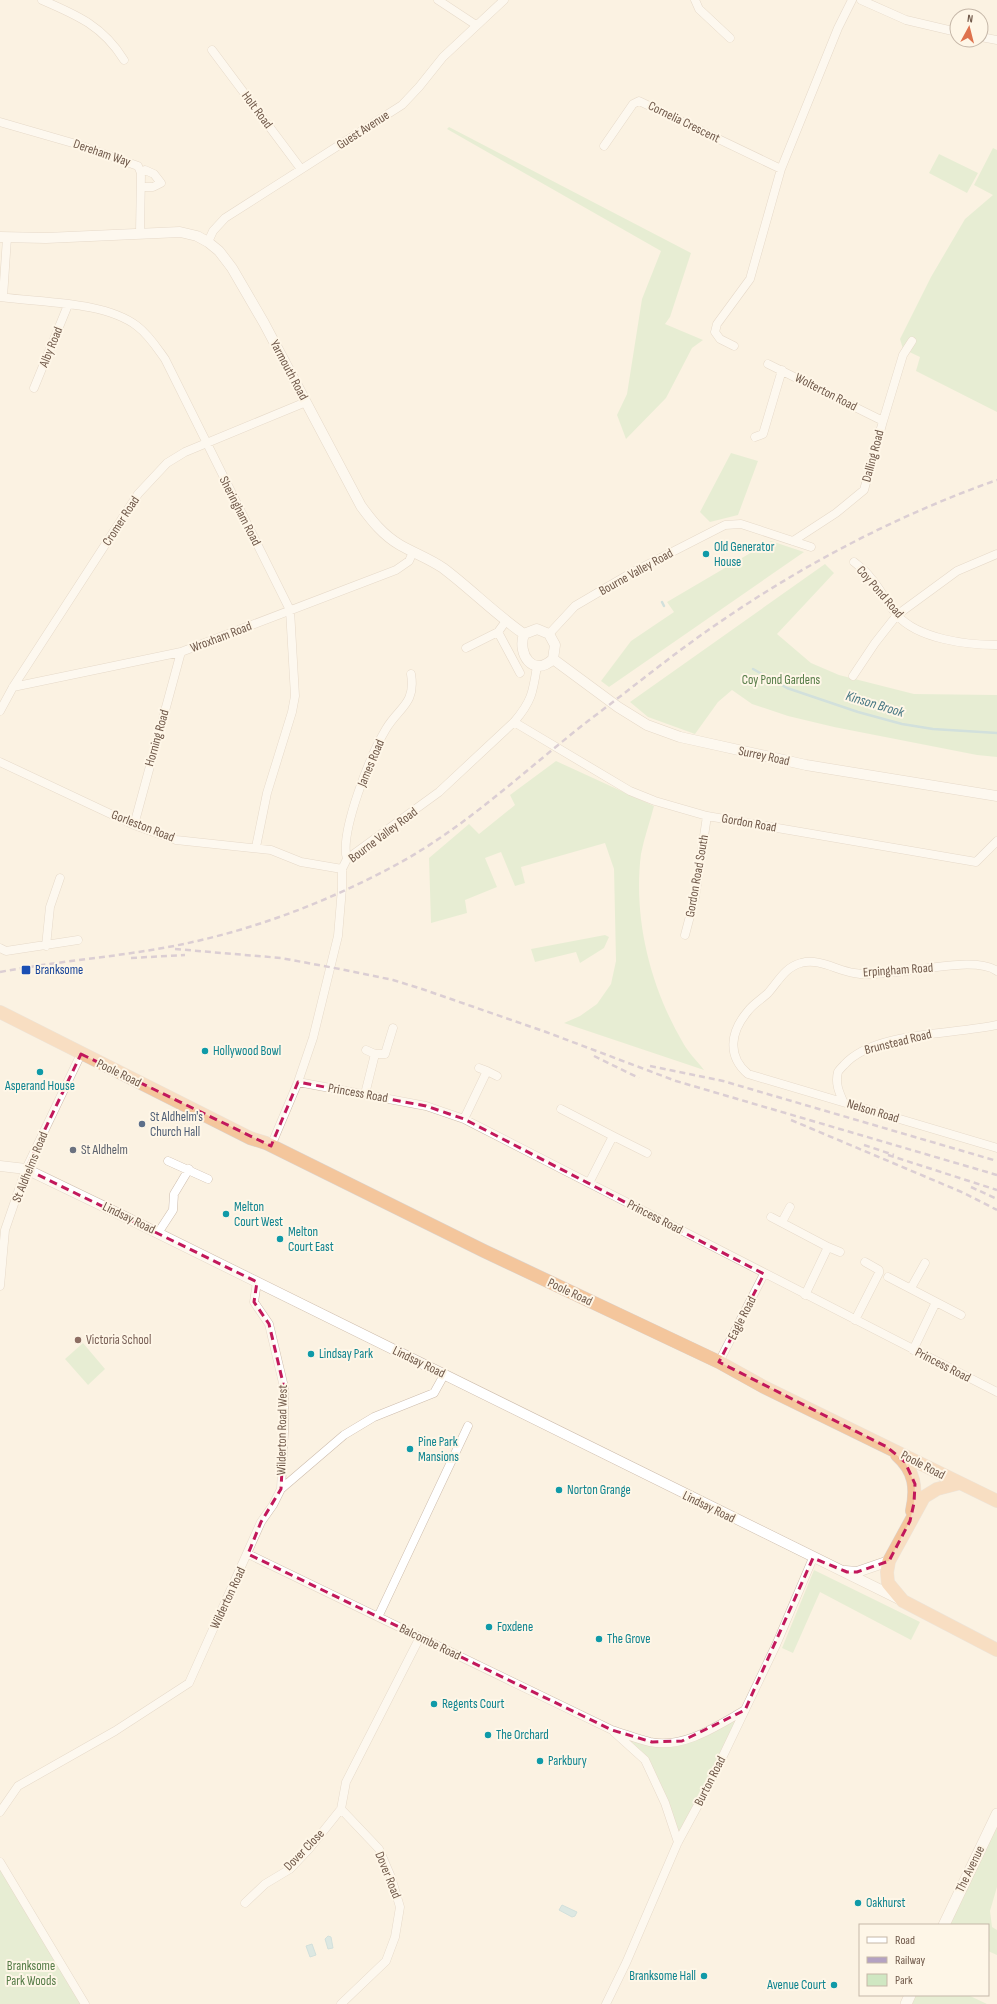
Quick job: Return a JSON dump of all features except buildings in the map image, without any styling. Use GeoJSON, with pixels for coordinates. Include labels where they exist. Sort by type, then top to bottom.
{"type":"FeatureCollection","features":[{"type":"Feature","properties":{"kind":"highway","name":"Poole Road"},"geometry":{"type":"LineString","coordinates":[[0,1012],[81,1054],[502,1260],[719,1362],[764,1387],[997,1501]]}},
{"type":"Feature","properties":{"kind":"highway","name":"Poole Road"},"geometry":{"type":"LineString","coordinates":[[887,1447],[905,1462],[912,1473],[915,1484],[914,1503],[910,1521]]}},
{"type":"Feature","properties":{"kind":"highway"},"geometry":{"type":"LineString","coordinates":[[960,1483],[930,1492],[924,1497],[889,1561],[887,1572],[888,1583],[903,1601],[996,1651]]}},
{"type":"Feature","properties":{"kind":"main road","name":"The Avenue"},"geometry":{"type":"LineString","coordinates":[[944,1924],[997,1814]]}},
{"type":"Feature","properties":{"kind":"street"},"geometry":{"type":"LineString","coordinates":[[42,0],[87,21],[114,46],[124,60]]}},
{"type":"Feature","properties":{"kind":"street"},"geometry":{"type":"LineString","coordinates":[[438,0],[476,25]]}},
{"type":"Feature","properties":{"kind":"street","name":"Guest Avenue"},"geometry":{"type":"LineString","coordinates":[[208,242],[213,231],[225,218],[402,104],[419,88],[443,57],[504,0]]}},
{"type":"Feature","properties":{"kind":"street"},"geometry":{"type":"LineString","coordinates":[[696,0],[699,9],[730,38]]}},
{"type":"Feature","properties":{"kind":"street"},"geometry":{"type":"LineString","coordinates":[[734,346],[720,339],[715,332],[717,324],[750,279],[781,169],[838,28],[852,0]]}},
{"type":"Feature","properties":{"kind":"street"},"geometry":{"type":"LineString","coordinates":[[861,0],[906,20],[949,30]]}},
{"type":"Feature","properties":{"kind":"street","name":"Holt Road"},"geometry":{"type":"LineString","coordinates":[[212,50],[301,169]]}},
{"type":"Feature","properties":{"kind":"street","name":"Cornelia Crescent"},"geometry":{"type":"LineString","coordinates":[[604,146],[633,104],[639,101],[781,169]]}},
{"type":"Feature","properties":{"kind":"street","name":"Dereham Way"},"geometry":{"type":"LineString","coordinates":[[0,122],[76,144],[138,166],[141,173],[140,233]]}},
{"type":"Feature","properties":{"kind":"street"},"geometry":{"type":"LineString","coordinates":[[141,173],[145,170],[150,172],[161,183],[153,187],[141,187]]}},
{"type":"Feature","properties":{"kind":"street","name":"Yarmouth Road"},"geometry":{"type":"LineString","coordinates":[[4,238],[180,232],[197,236],[208,242],[219,251],[232,268],[255,306],[361,506],[380,530],[398,544],[441,567],[524,634]]}},
{"type":"Feature","properties":{"kind":"street"},"geometry":{"type":"LineString","coordinates":[[2,297],[4,238]]}},
{"type":"Feature","properties":{"kind":"street","name":"Sheringham Road"},"geometry":{"type":"LineString","coordinates":[[2,297],[97,309],[120,315],[138,327],[154,343],[165,359],[290,610],[295,677],[294,703],[267,793],[256,847]]}},
{"type":"Feature","properties":{"kind":"street","name":"Alby Road"},"geometry":{"type":"LineString","coordinates":[[34,388],[68,305]]}},
{"type":"Feature","properties":{"kind":"street","name":"Dalling Road"},"geometry":{"type":"LineString","coordinates":[[793,541],[836,513],[864,490],[903,355],[912,341]]}},
{"type":"Feature","properties":{"kind":"street","name":"Wolterton Road"},"geometry":{"type":"LineString","coordinates":[[768,364],[883,421]]}},
{"type":"Feature","properties":{"kind":"street"},"geometry":{"type":"LineString","coordinates":[[755,437],[763,434],[782,370]]}},
{"type":"Feature","properties":{"kind":"street","name":"Cromer Road"},"geometry":{"type":"LineString","coordinates":[[0,711],[13,687],[138,494],[167,463],[185,452],[306,402]]}},
{"type":"Feature","properties":{"kind":"street","name":"Bourne Valley Road"},"geometry":{"type":"LineString","coordinates":[[549,634],[575,606],[632,572],[718,528],[733,523],[741,524],[793,541]]}},
{"type":"Feature","properties":{"kind":"street"},"geometry":{"type":"LineString","coordinates":[[793,541],[812,547]]}},
{"type":"Feature","properties":{"kind":"street","name":"Wroxham Road"},"geometry":{"type":"LineString","coordinates":[[13,687],[181,652],[403,567],[409,561],[413,552]]}},
{"type":"Feature","properties":{"kind":"street"},"geometry":{"type":"LineString","coordinates":[[853,676],[875,643],[897,615],[956,572],[997,554]]}},
{"type":"Feature","properties":{"kind":"street","name":"Coy Pond Road"},"geometry":{"type":"LineString","coordinates":[[854,562],[870,577],[897,615],[919,631],[953,641],[980,645],[997,645]]}},
{"type":"Feature","properties":{"kind":"street"},"geometry":{"type":"LineString","coordinates":[[466,648],[498,632],[506,621]]}},
{"type":"Feature","properties":{"kind":"street"},"geometry":{"type":"LineString","coordinates":[[537,629],[549,634],[555,646],[553,660],[544,666],[537,666],[530,663],[525,656],[521,643],[524,634],[537,629]]}},
{"type":"Feature","properties":{"kind":"street"},"geometry":{"type":"LineString","coordinates":[[498,632],[520,673]]}},
{"type":"Feature","properties":{"kind":"street","name":"Horning Road"},"geometry":{"type":"LineString","coordinates":[[134,825],[181,652]]}},
{"type":"Feature","properties":{"kind":"street","name":"Surrey Road"},"geometry":{"type":"LineString","coordinates":[[553,660],[618,707],[647,725],[680,737],[806,765],[997,796]]}},
{"type":"Feature","properties":{"kind":"street","name":"Bourne Valley Road"},"geometry":{"type":"LineString","coordinates":[[268,1145],[284,1115],[298,1082],[313,1038],[338,936],[342,869],[347,860],[439,792],[514,722],[525,710],[532,696],[537,666]]}},
{"type":"Feature","properties":{"kind":"street","name":"James Road"},"geometry":{"type":"LineString","coordinates":[[347,860],[345,853],[350,821],[362,780],[387,727],[412,695],[411,674]]}},
{"type":"Feature","properties":{"kind":"street","name":"Gordon Road"},"geometry":{"type":"LineString","coordinates":[[514,722],[630,791],[655,801],[707,816],[976,862],[997,841]]}},
{"type":"Feature","properties":{"kind":"street","name":"Gorleston Road"},"geometry":{"type":"LineString","coordinates":[[0,762],[134,825],[176,840],[256,847],[281,853],[310,864],[342,869]]}},
{"type":"Feature","properties":{"kind":"street","name":"Gordon Road South"},"geometry":{"type":"LineString","coordinates":[[685,935],[695,897],[707,816]]}},
{"type":"Feature","properties":{"kind":"street"},"geometry":{"type":"LineString","coordinates":[[46,946],[50,907],[60,878]]}},
{"type":"Feature","properties":{"kind":"street"},"geometry":{"type":"LineString","coordinates":[[0,948],[6,951],[78,940]]}},
{"type":"Feature","properties":{"kind":"street","name":"Erpingham Road"},"geometry":{"type":"LineString","coordinates":[[748,1074],[738,1066],[733,1052],[736,1029],[747,1011],[768,993],[786,970],[801,963],[818,962],[854,973],[887,973],[969,964],[993,968],[997,971]]}},
{"type":"Feature","properties":{"kind":"street","name":"Brunstead Road"},"geometry":{"type":"LineString","coordinates":[[843,1102],[837,1087],[838,1071],[850,1058],[867,1048],[920,1035],[997,1025]]}},
{"type":"Feature","properties":{"kind":"street"},"geometry":{"type":"LineString","coordinates":[[366,1050],[375,1054],[385,1054],[393,1028]]}},
{"type":"Feature","properties":{"kind":"street","name":"St Aldhelms Road"},"geometry":{"type":"LineString","coordinates":[[0,1286],[5,1230],[26,1169],[81,1054]]}},
{"type":"Feature","properties":{"kind":"street"},"geometry":{"type":"LineString","coordinates":[[366,1094],[375,1054]]}},
{"type":"Feature","properties":{"kind":"street"},"geometry":{"type":"LineString","coordinates":[[479,1068],[497,1076]]}},
{"type":"Feature","properties":{"kind":"street"},"geometry":{"type":"LineString","coordinates":[[464,1119],[487,1072]]}},
{"type":"Feature","properties":{"kind":"street","name":"Nelson Road"},"geometry":{"type":"LineString","coordinates":[[748,1074],[997,1148]]}},
{"type":"Feature","properties":{"kind":"street","name":"Princess Road"},"geometry":{"type":"LineString","coordinates":[[298,1082],[426,1106],[464,1119],[997,1392]]}},
{"type":"Feature","properties":{"kind":"street"},"geometry":{"type":"LineString","coordinates":[[561,1109],[647,1153]]}},
{"type":"Feature","properties":{"kind":"street"},"geometry":{"type":"LineString","coordinates":[[589,1183],[613,1136]]}},
{"type":"Feature","properties":{"kind":"street"},"geometry":{"type":"LineString","coordinates":[[168,1161],[189,1169],[208,1179]]}},
{"type":"Feature","properties":{"kind":"street","name":"Lindsay Road"},"geometry":{"type":"LineString","coordinates":[[0,1166],[26,1169],[903,1601]]}},
{"type":"Feature","properties":{"kind":"street"},"geometry":{"type":"LineString","coordinates":[[158,1233],[173,1210],[174,1194],[189,1169]]}},
{"type":"Feature","properties":{"kind":"street"},"geometry":{"type":"LineString","coordinates":[[782,1222],[790,1207]]}},
{"type":"Feature","properties":{"kind":"street"},"geometry":{"type":"LineString","coordinates":[[771,1217],[840,1252]]}},
{"type":"Feature","properties":{"kind":"street"},"geometry":{"type":"LineString","coordinates":[[805,1295],[828,1247]]}},
{"type":"Feature","properties":{"kind":"street"},"geometry":{"type":"LineString","coordinates":[[855,1320],[879,1273],[879,1270],[865,1262]]}},
{"type":"Feature","properties":{"kind":"street"},"geometry":{"type":"LineString","coordinates":[[911,1288],[925,1263]]}},
{"type":"Feature","properties":{"kind":"street","name":"Eagle Road"},"geometry":{"type":"LineString","coordinates":[[719,1362],[764,1274]]}},
{"type":"Feature","properties":{"kind":"street"},"geometry":{"type":"LineString","coordinates":[[888,1277],[961,1315]]}},
{"type":"Feature","properties":{"kind":"street","name":"Wilderton Road West"},"geometry":{"type":"LineString","coordinates":[[257,1282],[254,1302],[269,1324],[284,1387],[281,1489]]}},
{"type":"Feature","properties":{"kind":"street"},"geometry":{"type":"LineString","coordinates":[[913,1350],[936,1302]]}},
{"type":"Feature","properties":{"kind":"street","name":"Wilderton Road"},"geometry":{"type":"LineString","coordinates":[[0,1812],[18,1786],[115,1731],[189,1683],[261,1522],[273,1505],[281,1489],[344,1435],[374,1417],[434,1393],[444,1375]]}},
{"type":"Feature","properties":{"kind":"street"},"geometry":{"type":"LineString","coordinates":[[378,1617],[468,1426]]}},
{"type":"Feature","properties":{"kind":"street","name":"Balcombe Road"},"geometry":{"type":"LineString","coordinates":[[248,1554],[612,1730],[652,1742],[682,1741],[714,1728],[745,1710]]}},
{"type":"Feature","properties":{"kind":"street","name":"Burton Road"},"geometry":{"type":"LineString","coordinates":[[606,2004],[626,1964],[678,1842],[711,1781],[776,1645],[813,1558]]}},
{"type":"Feature","properties":{"kind":"street","name":"Lindsay Road"},"geometry":{"type":"LineString","coordinates":[[835,1568],[857,1572],[889,1561]]}},
{"type":"Feature","properties":{"kind":"street"},"geometry":{"type":"LineString","coordinates":[[341,1808],[346,1782],[420,1637]]}},
{"type":"Feature","properties":{"kind":"street","name":"Balcombe Road"},"geometry":{"type":"LineString","coordinates":[[612,1730],[645,1760],[665,1803],[678,1842]]}},
{"type":"Feature","properties":{"kind":"street","name":"Dover Close"},"geometry":{"type":"LineString","coordinates":[[245,1903],[264,1884],[290,1869],[309,1849],[341,1808]]}},
{"type":"Feature","properties":{"kind":"street","name":"Dover Road"},"geometry":{"type":"LineString","coordinates":[[341,1808],[379,1849],[391,1877],[400,1907],[395,1937],[386,1961],[341,2004]]}},
{"type":"Feature","properties":{"kind":"street"},"geometry":{"type":"LineString","coordinates":[[0,1862],[84,2004]]}},
{"type":"Feature","properties":{"kind":"highlighted area"},"geometry":{"type":"Polygon","coordinates":[[[81,1054],[271,1146],[298,1082],[426,1106],[464,1119],[764,1274],[719,1362],[887,1447],[905,1462],[915,1484],[914,1503],[910,1521],[889,1561],[857,1572],[847,1572],[813,1558],[745,1710],[682,1741],[652,1742],[612,1730],[248,1554],[261,1522],[281,1489],[284,1431],[284,1387],[269,1324],[254,1302],[257,1282],[26,1169],[81,1054]]]}},
{"type":"Feature","properties":{"kind":"green space"},"geometry":{"type":"Polygon","coordinates":[[[449,127],[691,253],[670,317],[665,324],[703,340],[692,348],[666,398],[626,439],[617,415],[627,394],[642,299],[661,251],[447,129],[449,127]]]}},
{"type":"Feature","properties":{"kind":"green space"},"geometry":{"type":"Polygon","coordinates":[[[993,148],[997,150],[997,412],[916,371],[920,357],[903,349],[900,339],[931,277],[965,219],[993,195],[974,185],[993,148]]]}},
{"type":"Feature","properties":{"kind":"green space"},"geometry":{"type":"Polygon","coordinates":[[[939,154],[978,173],[967,193],[929,173],[939,154]]]}},
{"type":"Feature","properties":{"kind":"green space"},"geometry":{"type":"Polygon","coordinates":[[[731,453],[758,461],[738,515],[710,522],[700,512],[731,453]]]}},
{"type":"Feature","properties":{"kind":"green space"},"geometry":{"type":"Polygon","coordinates":[[[771,541],[804,552],[609,687],[601,681],[631,641],[674,612],[667,602],[771,541]]]}},
{"type":"Feature","properties":{"kind":"green space","name":"Coy Pond Gardens"},"geometry":{"type":"Polygon","coordinates":[[[825,564],[834,573],[777,634],[811,663],[839,675],[914,694],[997,695],[997,757],[977,755],[834,727],[788,716],[752,704],[732,690],[718,702],[695,734],[648,717],[630,702],[825,564]]]}},
{"type":"Feature","properties":{"kind":"green space"},"geometry":{"type":"Polygon","coordinates":[[[556,761],[654,806],[641,854],[639,878],[642,926],[646,950],[661,997],[671,1020],[682,1041],[704,1070],[564,1023],[580,1016],[597,1004],[611,984],[616,961],[614,869],[605,843],[521,867],[525,883],[515,886],[501,852],[485,858],[497,887],[465,900],[467,913],[431,923],[429,858],[469,824],[479,834],[515,805],[510,795],[556,761]]]}},
{"type":"Feature","properties":{"kind":"green space"},"geometry":{"type":"Polygon","coordinates":[[[605,935],[609,937],[604,948],[580,963],[576,952],[535,962],[531,949],[605,935]]]}},
{"type":"Feature","properties":{"kind":"green space"},"geometry":{"type":"Polygon","coordinates":[[[83,1343],[105,1369],[88,1385],[65,1359],[83,1343]]]}},
{"type":"Feature","properties":{"kind":"green space"},"geometry":{"type":"Polygon","coordinates":[[[814,1570],[920,1622],[911,1640],[820,1592],[793,1653],[782,1648],[814,1570]]]}},
{"type":"Feature","properties":{"kind":"green space"},"geometry":{"type":"Polygon","coordinates":[[[745,1710],[678,1842],[645,1760],[615,1731],[652,1742],[682,1741],[745,1710]]]}},
{"type":"Feature","properties":{"kind":"green space"},"geometry":{"type":"Polygon","coordinates":[[[997,1814],[997,1887],[990,1911],[992,1927],[997,1930],[997,1955],[989,1951],[989,1924],[944,1924],[997,1814]]]}},
{"type":"Feature","properties":{"kind":"green space","name":"Branksome Park Woods"},"geometry":{"type":"Polygon","coordinates":[[[0,1862],[85,2004],[0,2004],[0,1862]]]}},
{"type":"Feature","properties":{"kind":"green space"},"geometry":{"type":"Polygon","coordinates":[[[910,1996],[970,1996],[987,2004],[906,2004],[910,1996]]]}},
{"type":"Feature","properties":{"kind":"water"},"geometry":{"type":"Polygon","coordinates":[[[562,1905],[577,1912],[575,1916],[572,1917],[559,1910],[562,1905]]]}},
{"type":"Feature","properties":{"kind":"water"},"geometry":{"type":"Polygon","coordinates":[[[328,1936],[331,1937],[333,1948],[328,1949],[325,1939],[328,1936]]]}},
{"type":"Feature","properties":{"kind":"water"},"geometry":{"type":"Polygon","coordinates":[[[312,1944],[316,1955],[310,1957],[306,1946],[312,1944]]]}},
{"type":"Feature","properties":{"kind":"waterway","name":"Kinson Brook"},"geometry":{"type":"LineString","coordinates":[[662,602],[664,606]]}},
{"type":"Feature","properties":{"kind":"waterway","name":"Kinson Brook"},"geometry":{"type":"LineString","coordinates":[[753,669],[787,688],[858,712],[902,724],[933,729],[997,733]]}},
{"type":"Feature","properties":{"kind":"railway"},"geometry":{"type":"LineString","coordinates":[[0,972],[39,965],[157,949],[218,936],[278,917],[364,881],[392,867],[444,835],[469,817],[588,721],[653,671],[703,634],[785,580],[854,542],[925,508],[997,480]]}},
{"type":"Feature","properties":{"kind":"railway"},"geometry":{"type":"LineString","coordinates":[[175,949],[281,958],[393,980],[546,1032],[676,1081],[997,1175]]}},
{"type":"Feature","properties":{"kind":"railway"},"geometry":{"type":"LineString","coordinates":[[131,958],[185,955]]}},
{"type":"Feature","properties":{"kind":"railway"},"geometry":{"type":"LineString","coordinates":[[594,1056],[639,1078]]}},
{"type":"Feature","properties":{"kind":"railway"},"geometry":{"type":"LineString","coordinates":[[650,1066],[723,1081],[997,1161]]}},
{"type":"Feature","properties":{"kind":"railway"},"geometry":{"type":"LineString","coordinates":[[791,1120],[964,1193],[997,1210]]}},
{"type":"Feature","properties":{"kind":"railway"},"geometry":{"type":"LineString","coordinates":[[864,1145],[894,1155]]}},
{"type":"Feature","properties":{"kind":"railway"},"geometry":{"type":"LineString","coordinates":[[888,1155],[997,1190]]}},
{"type":"Feature","properties":{"kind":"railway"},"geometry":{"type":"LineString","coordinates":[[971,1187],[997,1199]]}},
{"type":"Feature","properties":{"kind":"place","name":"Old Generator House"},"geometry":{"type":"Point","coordinates":[706,554]}},
{"type":"Feature","properties":{"kind":"place","name":"Branksome"},"geometry":{"type":"Point","coordinates":[26,970]}},
{"type":"Feature","properties":{"kind":"place","name":"Hollywood Bowl"},"geometry":{"type":"Point","coordinates":[205,1051]}},
{"type":"Feature","properties":{"kind":"place","name":"Asperand House"},"geometry":{"type":"Point","coordinates":[40,1072]}},
{"type":"Feature","properties":{"kind":"place","name":"St Aldhelm's Church Hall"},"geometry":{"type":"Point","coordinates":[142,1124]}},
{"type":"Feature","properties":{"kind":"place","name":"St Aldhelm"},"geometry":{"type":"Point","coordinates":[73,1150]}},
{"type":"Feature","properties":{"kind":"place","name":"Melton Court West"},"geometry":{"type":"Point","coordinates":[226,1214]}},
{"type":"Feature","properties":{"kind":"place","name":"Melton Court East"},"geometry":{"type":"Point","coordinates":[280,1239]}},
{"type":"Feature","properties":{"kind":"place","name":"Victoria School"},"geometry":{"type":"Point","coordinates":[78,1340]}},
{"type":"Feature","properties":{"kind":"place","name":"Lindsay Park"},"geometry":{"type":"Point","coordinates":[311,1354]}},
{"type":"Feature","properties":{"kind":"place","name":"Pine Park Mansions"},"geometry":{"type":"Point","coordinates":[410,1449]}},
{"type":"Feature","properties":{"kind":"place","name":"Norton Grange"},"geometry":{"type":"Point","coordinates":[559,1490]}},
{"type":"Feature","properties":{"kind":"place","name":"Foxdene"},"geometry":{"type":"Point","coordinates":[489,1627]}},
{"type":"Feature","properties":{"kind":"place","name":"The Grove"},"geometry":{"type":"Point","coordinates":[599,1639]}},
{"type":"Feature","properties":{"kind":"place","name":"Regents Court"},"geometry":{"type":"Point","coordinates":[434,1704]}},
{"type":"Feature","properties":{"kind":"place","name":"The Orchard"},"geometry":{"type":"Point","coordinates":[488,1735]}},
{"type":"Feature","properties":{"kind":"place","name":"Parkbury"},"geometry":{"type":"Point","coordinates":[540,1761]}},
{"type":"Feature","properties":{"kind":"place","name":"Oakhurst"},"geometry":{"type":"Point","coordinates":[858,1903]}},
{"type":"Feature","properties":{"kind":"place","name":"Branksome Hall"},"geometry":{"type":"Point","coordinates":[704,1976]}},
{"type":"Feature","properties":{"kind":"place","name":"Avenue Court"},"geometry":{"type":"Point","coordinates":[834,1985]}}]}
